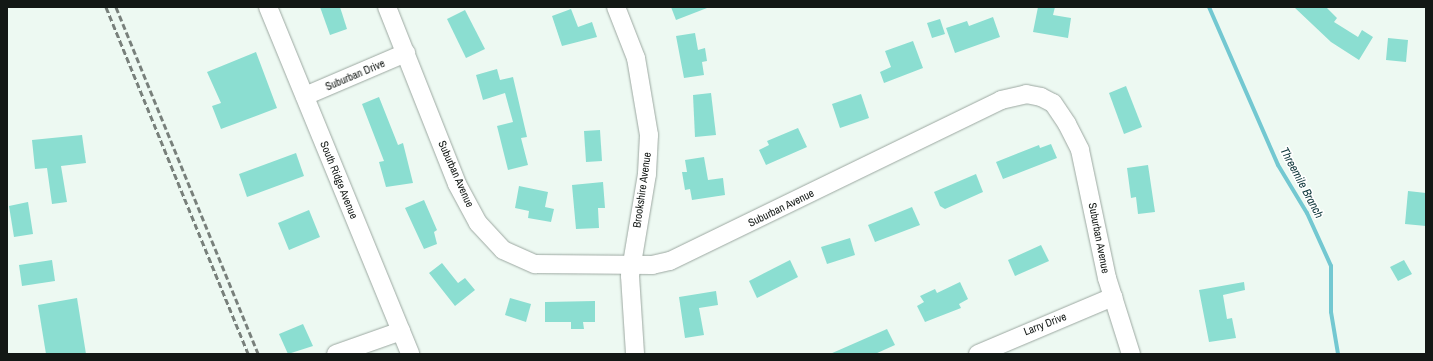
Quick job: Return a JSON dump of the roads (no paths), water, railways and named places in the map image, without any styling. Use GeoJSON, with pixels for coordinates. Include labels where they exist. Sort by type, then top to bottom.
{"type":"FeatureCollection","features":[{"type":"Feature","properties":{"kind":"street","name":"South Ridge Avenue"},"geometry":{"type":"LineString","coordinates":[[268,7],[410,354]]}},
{"type":"Feature","properties":{"kind":"street","name":"Suburban Avenue"},"geometry":{"type":"LineString","coordinates":[[387,7],[457,184],[493,242],[503,250],[535,264],[652,265],[683,256],[1001,100],[1026,94],[1052,103],[1068,124],[1080,150],[1113,297],[1131,354]]}},
{"type":"Feature","properties":{"kind":"street","name":"Brookshire Avenue"},"geometry":{"type":"LineString","coordinates":[[616,7],[636,58],[649,135],[646,174],[631,264],[630,315],[635,354]]}},
{"type":"Feature","properties":{"kind":"street","name":"Suburban Drive"},"geometry":{"type":"LineString","coordinates":[[305,96],[406,53]]}},
{"type":"Feature","properties":{"kind":"street","name":"Larry Drive"},"geometry":{"type":"LineString","coordinates":[[978,354],[1113,297]]}},
{"type":"Feature","properties":{"kind":"street"},"geometry":{"type":"LineString","coordinates":[[336,354],[401,331]]}},
{"type":"Feature","properties":{"kind":"waterway","name":"Threemile Branch"},"geometry":{"type":"LineString","coordinates":[[1209,7],[1278,165],[1307,213],[1331,266],[1331,312],[1338,354]]}},
{"type":"Feature","properties":{"kind":"railway"},"geometry":{"type":"LineString","coordinates":[[106,7],[248,354]]}},
{"type":"Feature","properties":{"kind":"railway"},"geometry":{"type":"LineString","coordinates":[[116,7],[258,354]]}}]}
